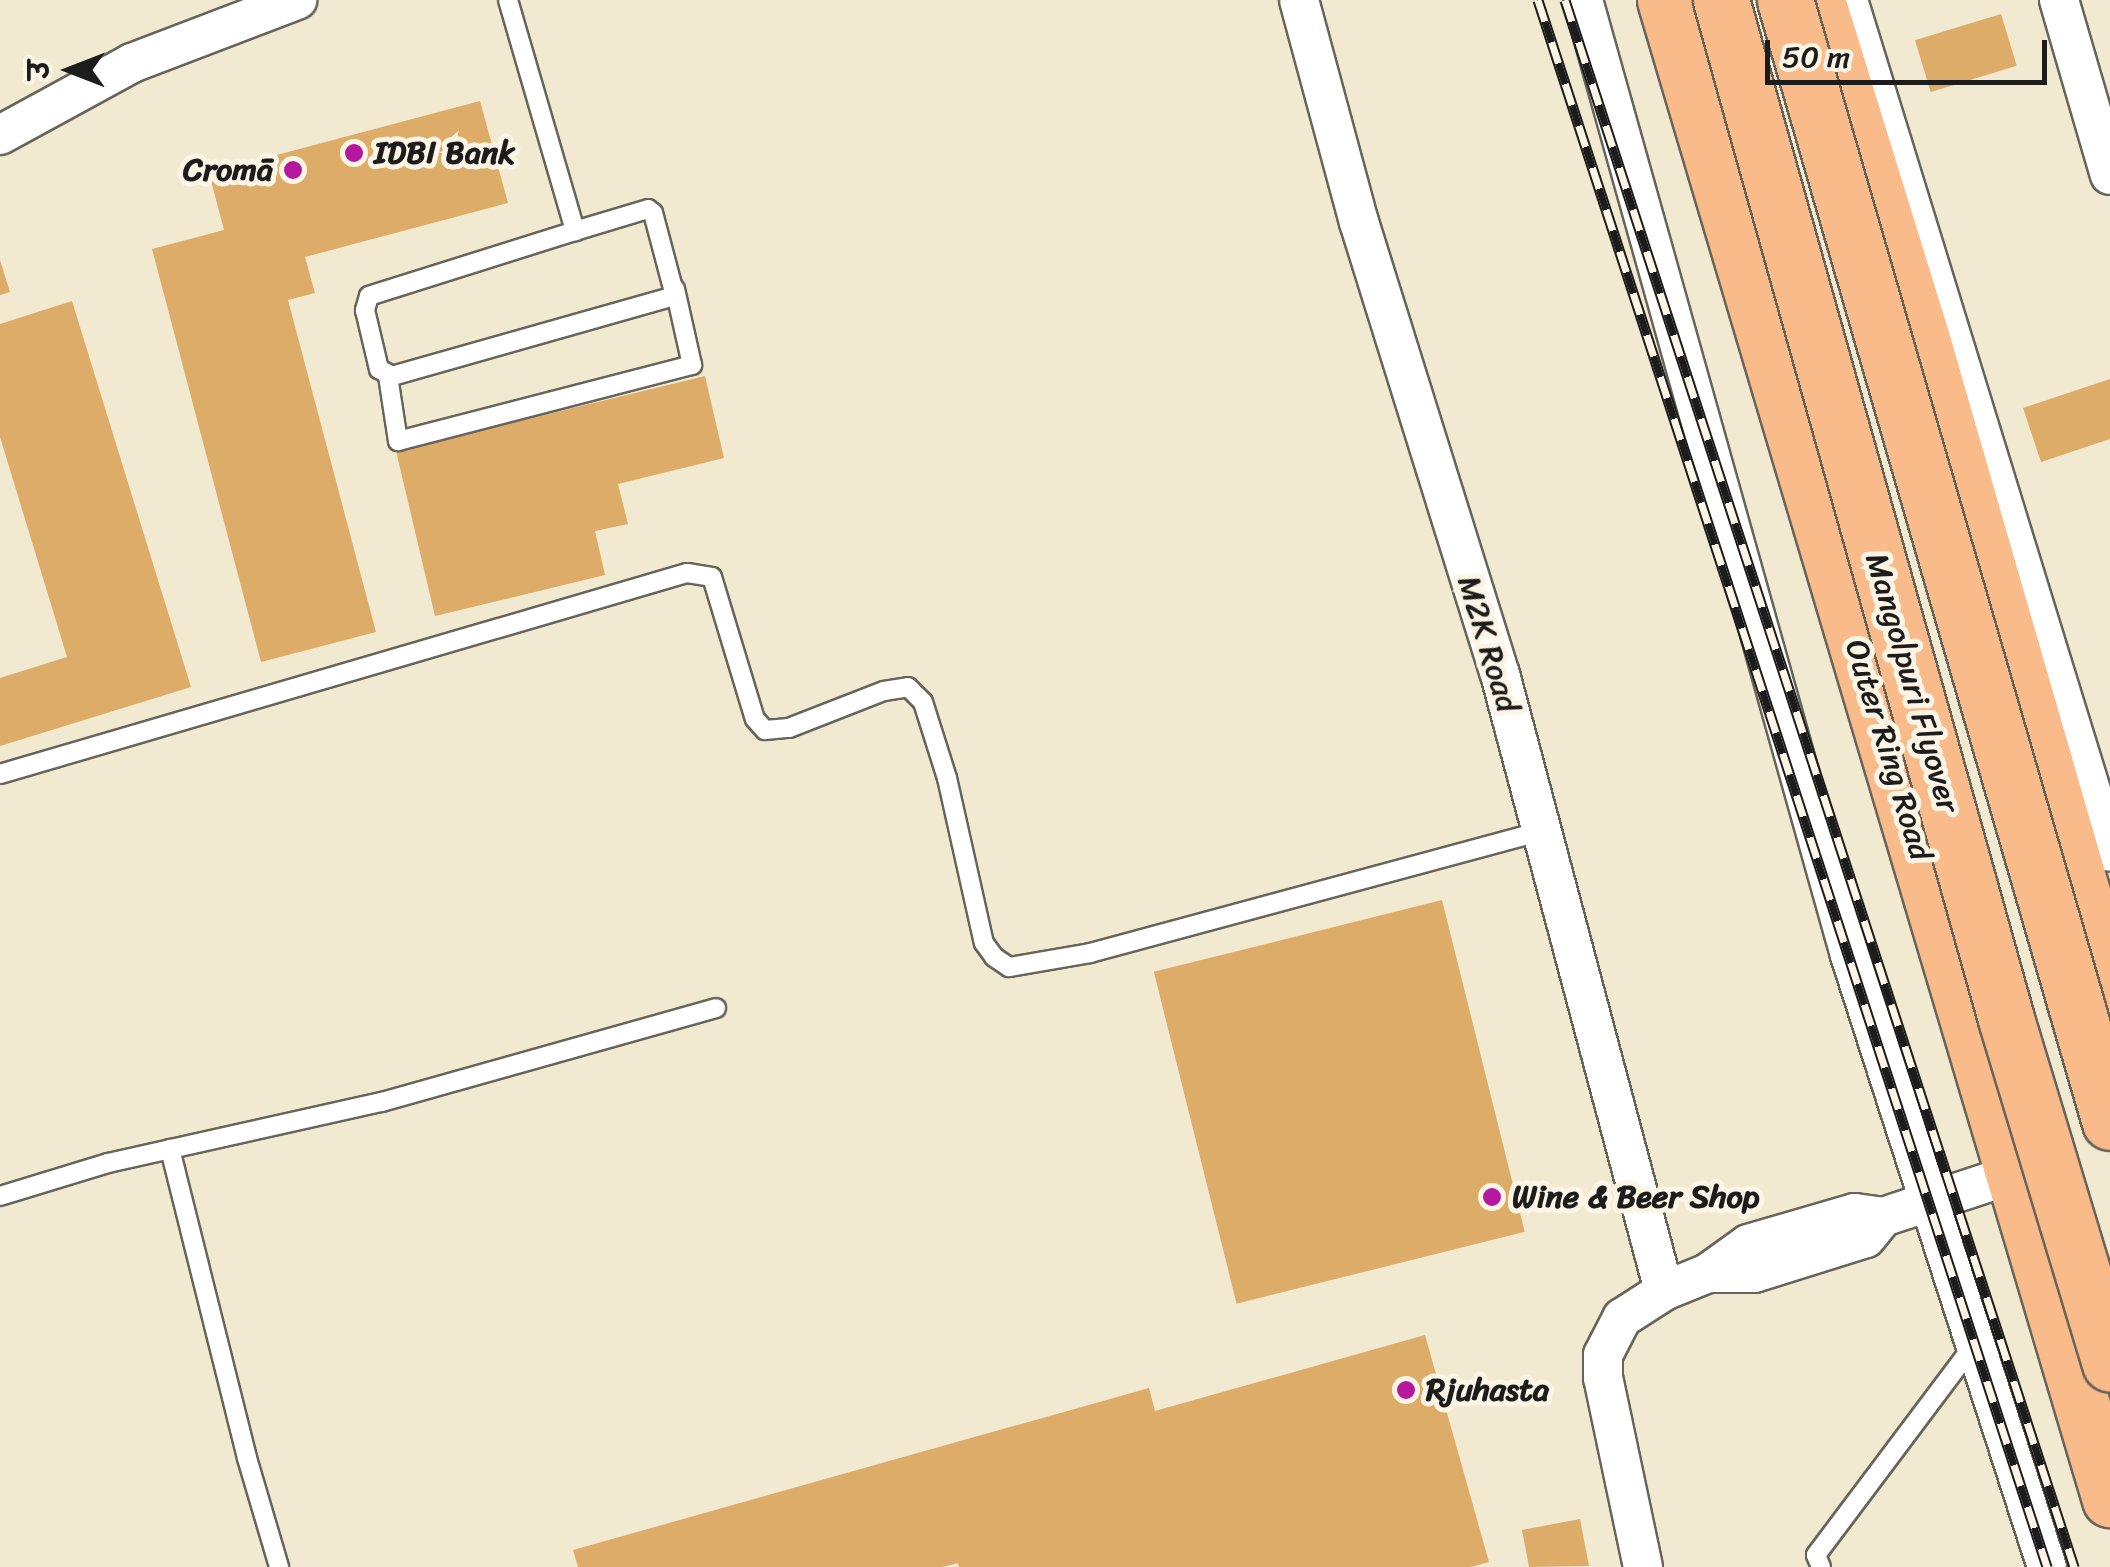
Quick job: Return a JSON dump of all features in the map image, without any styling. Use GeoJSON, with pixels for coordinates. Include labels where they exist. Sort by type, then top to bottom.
{"type":"FeatureCollection","features":[{"type":"Feature","properties":{"kind":"main road","name":"Outer Ring Road"},"geometry":{"type":"LineString","coordinates":[[1665,0],[2110,1500]]}},
{"type":"Feature","properties":{"kind":"main road","name":"Mangolpuri Flyover"},"geometry":{"type":"LineString","coordinates":[[1721,0],[2001,1000],[2110,1364]]}},
{"type":"Feature","properties":{"kind":"main road","name":"Mangolpuri Flyover"},"geometry":{"type":"LineString","coordinates":[[1785,0],[2110,1122]]}},
{"type":"Feature","properties":{"kind":"main road"},"geometry":{"type":"LineString","coordinates":[[1817,0],[1907,292],[2110,990]]}},
{"type":"Feature","properties":{"kind":"main road"},"geometry":{"type":"LineString","coordinates":[[1764,334],[1907,292]]}},
{"type":"Feature","properties":{"kind":"street"},"geometry":{"type":"LineString","coordinates":[[0,135],[132,62],[297,0]]}},
{"type":"Feature","properties":{"kind":"street","name":"M2K Road"},"geometry":{"type":"LineString","coordinates":[[1299,0],[1359,222],[1500,674],[1664,1291]]}},
{"type":"Feature","properties":{"kind":"street"},"geometry":{"type":"LineString","coordinates":[[1584,0],[1850,955],[2047,1567]]}},
{"type":"Feature","properties":{"kind":"street"},"geometry":{"type":"LineString","coordinates":[[1848,0],[2110,852]]}},
{"type":"Feature","properties":{"kind":"street"},"geometry":{"type":"LineString","coordinates":[[2059,0],[2110,175]]}},
{"type":"Feature","properties":{"kind":"street"},"geometry":{"type":"LineString","coordinates":[[1643,1567],[1603,1378],[1603,1354],[1622,1318],[1664,1291],[1708,1272],[1748,1244],[1855,1213],[1883,1216],[2014,1174]]}},
{"type":"Feature","properties":{"kind":"lane"},"geometry":{"type":"LineString","coordinates":[[508,0],[576,231]]}},
{"type":"Feature","properties":{"kind":"lane"},"geometry":{"type":"LineString","coordinates":[[648,209],[675,289],[692,365],[398,440],[388,376],[379,368],[365,310],[369,296],[648,209]]}},
{"type":"Feature","properties":{"kind":"lane"},"geometry":{"type":"LineString","coordinates":[[388,376],[668,302],[675,289]]}},
{"type":"Feature","properties":{"kind":"lane"},"geometry":{"type":"LineString","coordinates":[[0,774],[687,573],[712,578],[754,719],[765,730],[788,728],[884,690],[908,687],[923,702],[947,778],[984,943],[994,957],[1009,966],[1090,953],[1540,832]]}},
{"type":"Feature","properties":{"kind":"lane"},"geometry":{"type":"LineString","coordinates":[[0,1196],[170,1149],[382,1102],[716,1008]]}},
{"type":"Feature","properties":{"kind":"lane"},"geometry":{"type":"LineString","coordinates":[[170,1149],[247,1458],[279,1567]]}},
{"type":"Feature","properties":{"kind":"lane"},"geometry":{"type":"LineString","coordinates":[[1821,1567],[1816,1555],[1976,1343]]}},
{"type":"Feature","properties":{"kind":"building"},"geometry":{"type":"Polygon","coordinates":[[[2001,14],[2017,66],[1931,92],[1915,40],[2001,14]]]}},
{"type":"Feature","properties":{"kind":"building"},"geometry":{"type":"Polygon","coordinates":[[[480,101],[508,203],[305,257],[315,293],[288,300],[376,632],[261,662],[152,249],[224,230],[209,173],[480,101]]]}},
{"type":"Feature","properties":{"kind":"building"},"geometry":{"type":"Polygon","coordinates":[[[0,260],[10,292],[0,295],[0,260]]]}},
{"type":"Feature","properties":{"kind":"building"},"geometry":{"type":"Polygon","coordinates":[[[72,301],[191,687],[0,746],[0,678],[67,657],[0,437],[0,324],[72,301]]]}},
{"type":"Feature","properties":{"kind":"building"},"geometry":{"type":"Polygon","coordinates":[[[705,376],[724,458],[618,484],[628,524],[595,531],[605,575],[435,616],[396,451],[705,376]]]}},
{"type":"Feature","properties":{"kind":"building"},"geometry":{"type":"Polygon","coordinates":[[[2110,379],[2110,439],[2041,462],[2023,408],[2110,379]]]}},
{"type":"Feature","properties":{"kind":"building"},"geometry":{"type":"Polygon","coordinates":[[[1442,900],[1525,1232],[1237,1304],[1154,972],[1442,900]]]}},
{"type":"Feature","properties":{"kind":"building"},"geometry":{"type":"Polygon","coordinates":[[[1425,1335],[1489,1562],[1471,1567],[959,1567],[958,1563],[943,1567],[578,1567],[573,1550],[1149,1388],[1155,1411],[1425,1335]]]}},
{"type":"Feature","properties":{"kind":"building"},"geometry":{"type":"Polygon","coordinates":[[[1580,1519],[1589,1566],[1529,1567],[1522,1530],[1580,1519]]]}},
{"type":"Feature","properties":{"kind":"railway"},"geometry":{"type":"LineString","coordinates":[[1538,0],[2047,1567]]}},
{"type":"Feature","properties":{"kind":"railway"},"geometry":{"type":"LineString","coordinates":[[1565,0],[2074,1567]]}},
{"type":"Feature","properties":{"kind":"place","name":"IDBI Bank"},"geometry":{"type":"Point","coordinates":[354,153]}},
{"type":"Feature","properties":{"kind":"place","name":"Cromā"},"geometry":{"type":"Point","coordinates":[293,170]}},
{"type":"Feature","properties":{"kind":"place","name":"Wine & Beer Shop"},"geometry":{"type":"Point","coordinates":[1492,1197]}},
{"type":"Feature","properties":{"kind":"place","name":"Rjuhasta"},"geometry":{"type":"Point","coordinates":[1406,1390]}}]}
